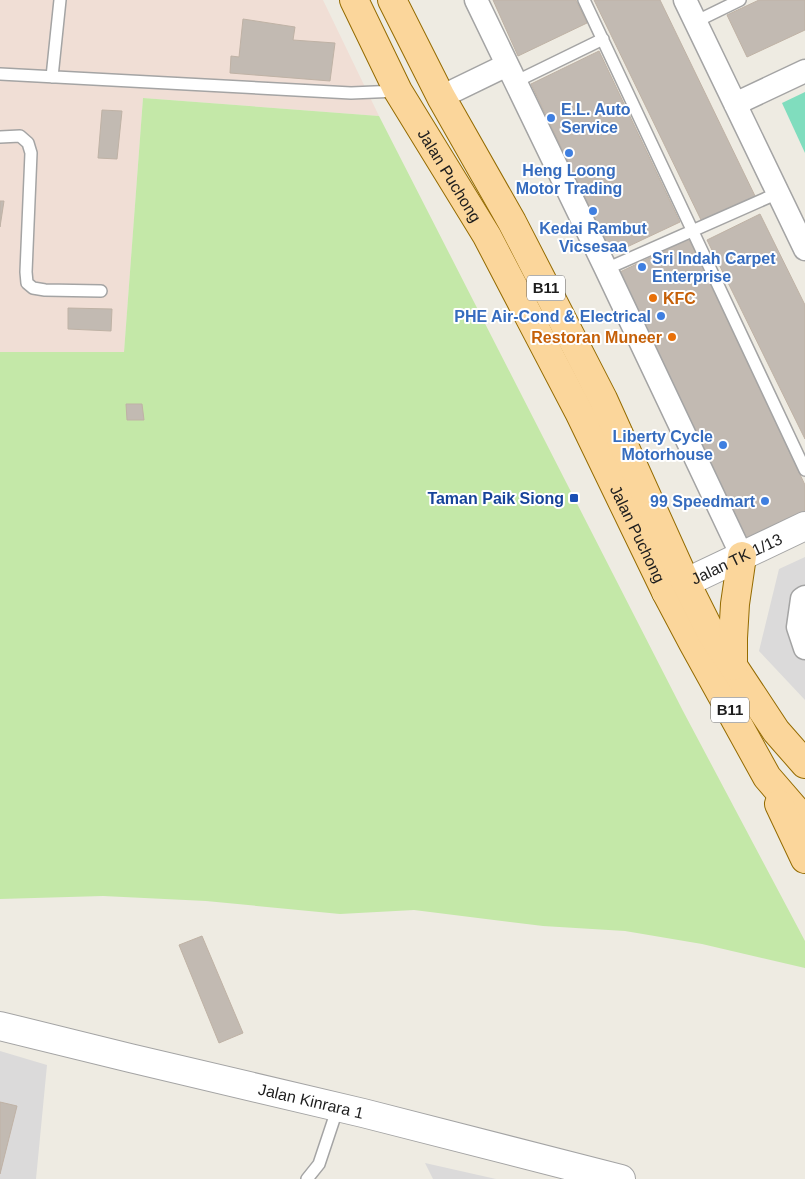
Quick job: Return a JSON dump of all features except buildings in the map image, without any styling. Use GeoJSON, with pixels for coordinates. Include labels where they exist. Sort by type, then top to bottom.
{"type":"FeatureCollection","features":[{"type":"Feature","properties":{"kind":"main road","name":"Jalan Puchong"},"geometry":{"type":"LineString","coordinates":[[354,0],[398,91],[486,236],[579,412],[676,587],[710,630],[776,731],[805,764]]}},
{"type":"Feature","properties":{"kind":"main road","name":"Jalan Puchong"},"geometry":{"type":"LineString","coordinates":[[392,0],[441,97],[512,222],[602,399],[676,587],[692,642],[767,777],[805,822]]}},
{"type":"Feature","properties":{"kind":"main road"},"geometry":{"type":"LineString","coordinates":[[733,666],[735,604],[742,556]]}},
{"type":"Feature","properties":{"kind":"main road"},"geometry":{"type":"LineString","coordinates":[[776,731],[805,786]]}},
{"type":"Feature","properties":{"kind":"main road"},"geometry":{"type":"LineString","coordinates":[[767,777],[805,859]]}},
{"type":"Feature","properties":{"kind":"street"},"geometry":{"type":"LineString","coordinates":[[476,0],[742,556]]}},
{"type":"Feature","properties":{"kind":"street"},"geometry":{"type":"LineString","coordinates":[[684,0],[805,249]]}},
{"type":"Feature","properties":{"kind":"street"},"geometry":{"type":"LineString","coordinates":[[735,104],[805,71]]}},
{"type":"Feature","properties":{"kind":"street"},"geometry":{"type":"LineString","coordinates":[[441,97],[511,74]]}},
{"type":"Feature","properties":{"kind":"street","name":"Jalan TK 1/13"},"geometry":{"type":"LineString","coordinates":[[676,587],[805,526]]}},
{"type":"Feature","properties":{"kind":"street"},"geometry":{"type":"LineString","coordinates":[[805,597],[802,599],[798,627],[805,648]]}},
{"type":"Feature","properties":{"kind":"street","name":"Jalan Kinrara 1"},"geometry":{"type":"LineString","coordinates":[[0,1026],[338,1107],[621,1179]]}},
{"type":"Feature","properties":{"kind":"lane"},"geometry":{"type":"LineString","coordinates":[[52,77],[60,0]]}},
{"type":"Feature","properties":{"kind":"lane"},"geometry":{"type":"LineString","coordinates":[[584,0],[805,470]]}},
{"type":"Feature","properties":{"kind":"lane"},"geometry":{"type":"LineString","coordinates":[[695,22],[740,0]]}},
{"type":"Feature","properties":{"kind":"lane"},"geometry":{"type":"LineString","coordinates":[[511,74],[602,39]]}},
{"type":"Feature","properties":{"kind":"lane"},"geometry":{"type":"LineString","coordinates":[[0,74],[351,93],[398,91]]}},
{"type":"Feature","properties":{"kind":"lane"},"geometry":{"type":"LineString","coordinates":[[0,137],[20,136],[28,143],[31,153],[27,283],[33,288],[45,290],[101,292]]}},
{"type":"Feature","properties":{"kind":"lane"},"geometry":{"type":"LineString","coordinates":[[606,269],[778,193]]}},
{"type":"Feature","properties":{"kind":"lane"},"geometry":{"type":"LineString","coordinates":[[307,1179],[319,1164],[338,1107]]}},
{"type":"Feature","properties":{"kind":"shaded area"},"geometry":{"type":"Polygon","coordinates":[[[0,0],[323,0],[379,116],[143,98],[124,353],[0,352],[0,0]]]}},
{"type":"Feature","properties":{"kind":"shaded area"},"geometry":{"type":"Polygon","coordinates":[[[805,557],[805,700],[759,651],[779,569],[805,557]]]}},
{"type":"Feature","properties":{"kind":"shaded area"},"geometry":{"type":"Polygon","coordinates":[[[0,1051],[47,1065],[36,1179],[0,1179],[0,1051]]]}},
{"type":"Feature","properties":{"kind":"shaded area"},"geometry":{"type":"Polygon","coordinates":[[[425,1163],[496,1179],[433,1179],[425,1163]]]}},
{"type":"Feature","properties":{"kind":"green space"},"geometry":{"type":"Polygon","coordinates":[[[805,92],[805,153],[782,103],[805,92]]]}},
{"type":"Feature","properties":{"kind":"green space"},"geometry":{"type":"Polygon","coordinates":[[[143,98],[379,116],[683,711],[805,941],[805,968],[702,944],[625,931],[543,926],[414,910],[340,914],[206,901],[103,896],[0,899],[0,352],[124,352],[143,98]]]}},
{"type":"Feature","properties":{"kind":"place","name":"E.L. Auto Service"},"geometry":{"type":"Point","coordinates":[551,118]}},
{"type":"Feature","properties":{"kind":"place","name":"Heng Loong Motor Trading"},"geometry":{"type":"Point","coordinates":[569,153]}},
{"type":"Feature","properties":{"kind":"place","name":"Kedai Rambut Vicsesaa"},"geometry":{"type":"Point","coordinates":[593,211]}},
{"type":"Feature","properties":{"kind":"place","name":"Sri Indah Carpet Enterprise"},"geometry":{"type":"Point","coordinates":[642,267]}},
{"type":"Feature","properties":{"kind":"place","name":"KFC"},"geometry":{"type":"Point","coordinates":[653,298]}},
{"type":"Feature","properties":{"kind":"place","name":"PHE Air-Cond & Electrical"},"geometry":{"type":"Point","coordinates":[661,316]}},
{"type":"Feature","properties":{"kind":"place","name":"Restoran Muneer"},"geometry":{"type":"Point","coordinates":[672,337]}},
{"type":"Feature","properties":{"kind":"place","name":"Liberty Cycle Motorhouse"},"geometry":{"type":"Point","coordinates":[723,445]}},
{"type":"Feature","properties":{"kind":"place","name":"Taman Paik Siong"},"geometry":{"type":"Point","coordinates":[574,498]}},
{"type":"Feature","properties":{"kind":"place","name":"99 Speedmart"},"geometry":{"type":"Point","coordinates":[765,501]}}]}
